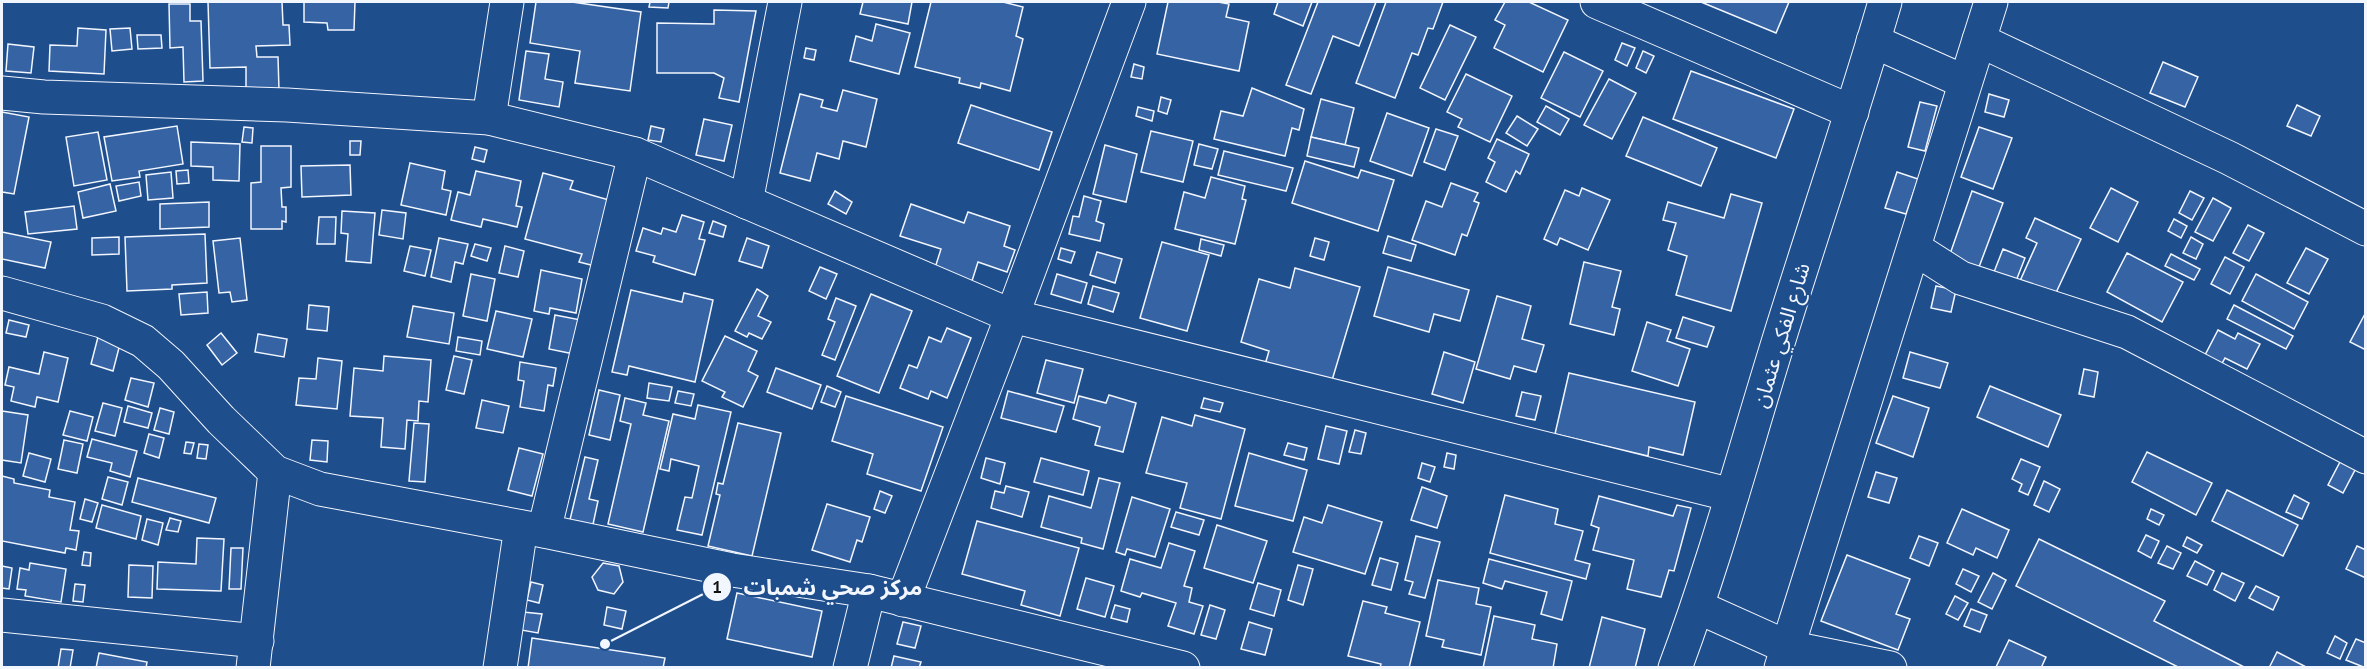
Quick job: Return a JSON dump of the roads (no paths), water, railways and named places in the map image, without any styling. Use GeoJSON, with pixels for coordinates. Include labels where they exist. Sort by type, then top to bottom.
{"type":"FeatureCollection","features":[{"type":"Feature","properties":{"kind":"street"},"geometry":{"type":"LineString","coordinates":[[489,118],[507,2]]}},
{"type":"Feature","properties":{"kind":"street"},"geometry":{"type":"LineString","coordinates":[[746,202],[785,2]]}},
{"type":"Feature","properties":{"kind":"street"},"geometry":{"type":"LineString","coordinates":[[903,600],[1129,2]]}},
{"type":"Feature","properties":{"kind":"street"},"geometry":{"type":"LineString","coordinates":[[1597,2],[1852,112]]}},
{"type":"Feature","properties":{"kind":"street","name":"شارع الفكي عثمان"},"geometry":{"type":"LineString","coordinates":[[1675,668],[1698,607],[1885,2]]}},
{"type":"Feature","properties":{"kind":"street"},"geometry":{"type":"LineString","coordinates":[[1784,657],[1991,2]]}},
{"type":"Feature","properties":{"kind":"street"},"geometry":{"type":"LineString","coordinates":[[1978,40],[2229,158],[2366,229]]}},
{"type":"Feature","properties":{"kind":"street"},"geometry":{"type":"LineString","coordinates":[[1873,41],[1965,82]]}},
{"type":"Feature","properties":{"kind":"street"},"geometry":{"type":"LineString","coordinates":[[2,93],[44,97],[287,105],[489,118],[635,154],[1012,316],[1732,495]]}},
{"type":"Feature","properties":{"kind":"street"},"geometry":{"type":"LineString","coordinates":[[500,668],[532,529],[635,154]]}},
{"type":"Feature","properties":{"kind":"street"},"geometry":{"type":"LineString","coordinates":[[1914,248],[1961,278],[2127,332],[2366,457]]}},
{"type":"Feature","properties":{"kind":"street"},"geometry":{"type":"LineString","coordinates":[[2,293],[102,321],[143,341],[171,364],[221,420],[275,472],[320,489],[732,570],[869,591],[1183,668]]}},
{"type":"Feature","properties":{"kind":"street"},"geometry":{"type":"LineString","coordinates":[[2,615],[255,654],[275,472]]}},
{"type":"Feature","properties":{"kind":"street"},"geometry":{"type":"LineString","coordinates":[[850,668],[869,591]]}},
{"type":"Feature","properties":{"kind":"street"},"geometry":{"type":"LineString","coordinates":[[1698,607],[1784,657],[1890,668]]}},
{"type":"Feature","properties":{"kind":"place","name":"مركز صحي شمبات"},"geometry":{"type":"Point","coordinates":[605,644]}}]}
